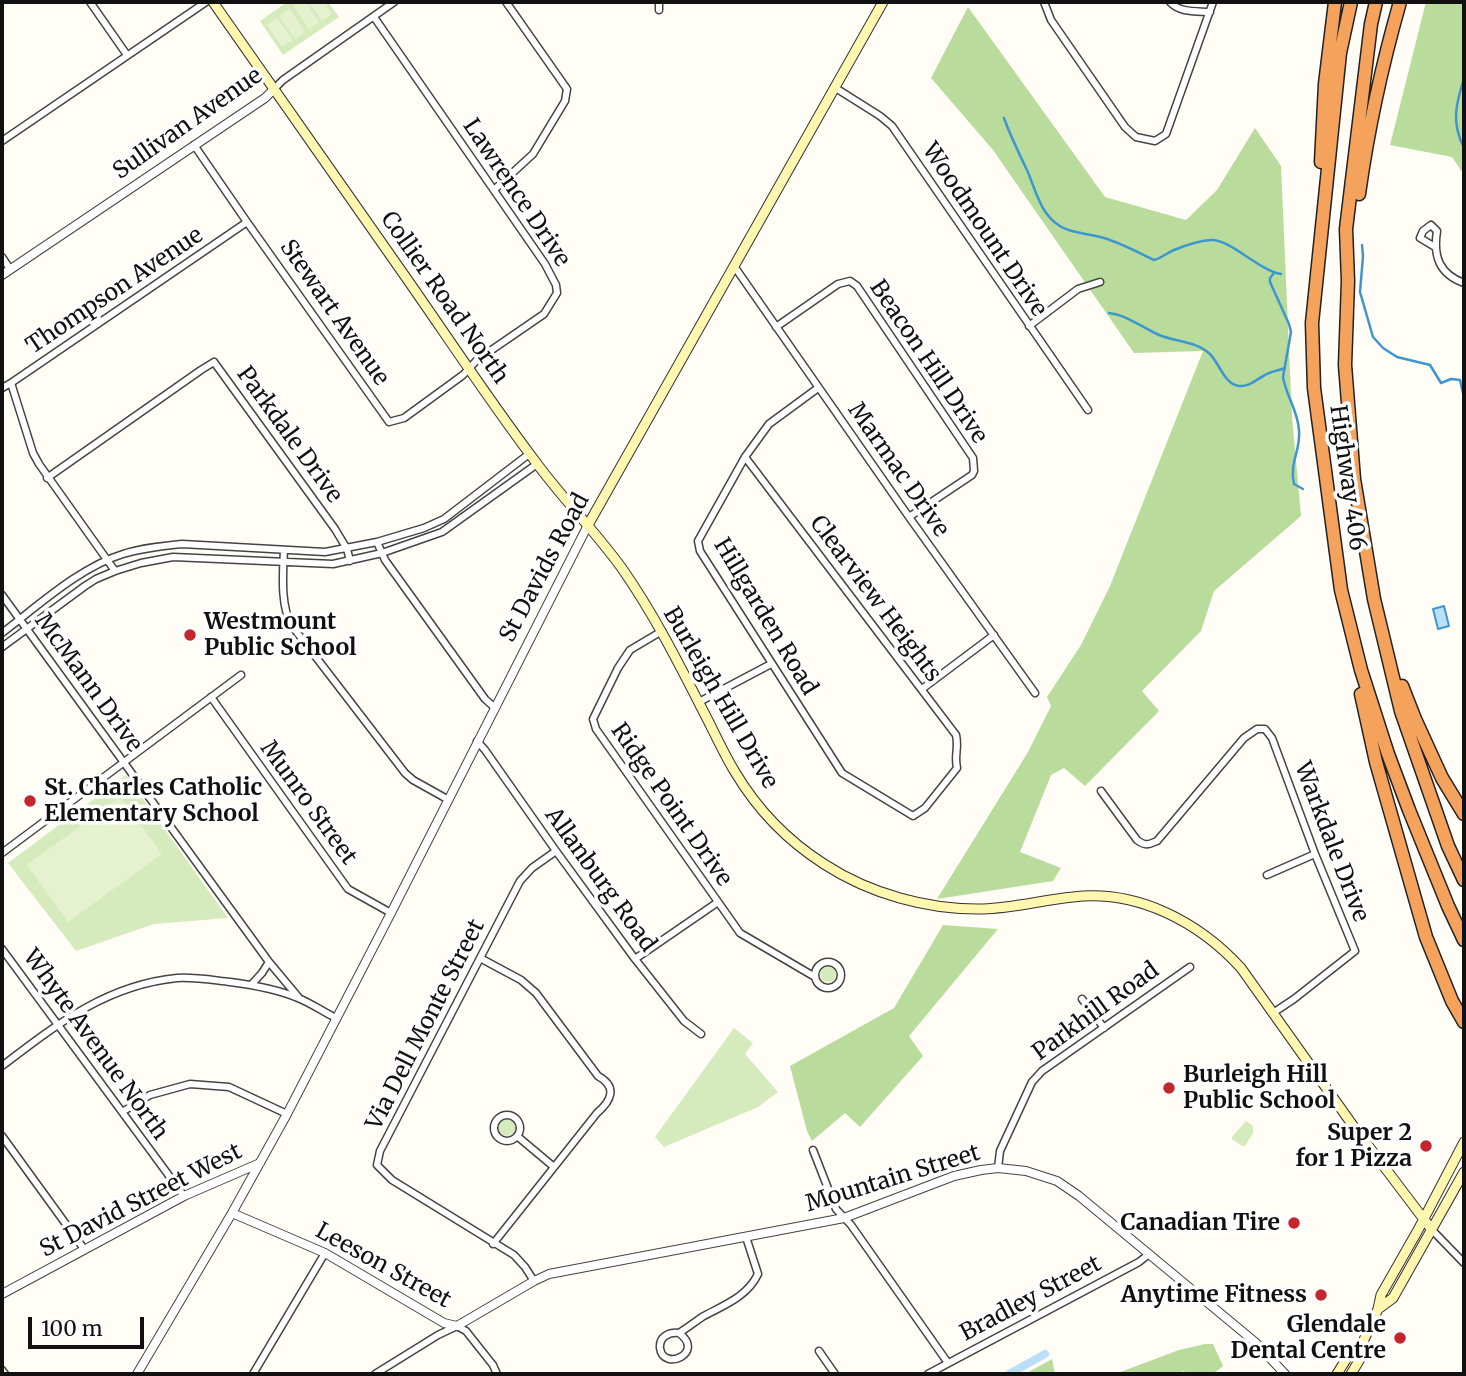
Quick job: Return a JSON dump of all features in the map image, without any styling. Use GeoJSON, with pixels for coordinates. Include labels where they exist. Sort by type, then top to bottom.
{"type":"FeatureCollection","features":[{"type":"Feature","properties":{"kind":"highway"},"geometry":{"type":"LineString","coordinates":[[1312,323],[1325,84],[1335,2]]}},
{"type":"Feature","properties":{"kind":"highway","name":"Highway 406"},"geometry":{"type":"LineString","coordinates":[[1351,2],[1340,53],[1312,323],[1314,388],[1341,590],[1361,670],[1388,754],[1429,862],[1464,940]]}},
{"type":"Feature","properties":{"kind":"highway","name":"Highway 406"},"geometry":{"type":"LineString","coordinates":[[1376,2],[1346,229],[1348,281],[1345,365],[1353,467],[1374,599],[1401,711],[1448,846],[1464,880]]}},
{"type":"Feature","properties":{"kind":"highway"},"geometry":{"type":"LineString","coordinates":[[1348,281],[1368,132],[1400,2]]}},
{"type":"Feature","properties":{"kind":"highway"},"geometry":{"type":"LineString","coordinates":[[1341,590],[1376,762],[1426,937],[1452,1001],[1464,1022]]}},
{"type":"Feature","properties":{"kind":"highway"},"geometry":{"type":"LineString","coordinates":[[1374,599],[1415,719],[1442,778],[1464,814]]}},
{"type":"Feature","properties":{"kind":"main road","name":"Collier Road North"},"geometry":{"type":"LineString","coordinates":[[213,2],[529,454],[587,525]]}},
{"type":"Feature","properties":{"kind":"main road","name":"St Davids Road"},"geometry":{"type":"LineString","coordinates":[[587,525],[883,2]]}},
{"type":"Feature","properties":{"kind":"main road","name":"Burleigh Hill Drive"},"geometry":{"type":"LineString","coordinates":[[587,525],[621,568],[662,631],[734,772],[787,836],[825,865],[886,894],[949,907],[982,909],[1077,896],[1121,899],[1146,904],[1202,933],[1241,968],[1354,1127],[1432,1230]]}},
{"type":"Feature","properties":{"kind":"main road"},"geometry":{"type":"LineString","coordinates":[[1337,1374],[1350,1353],[1362,1344],[1378,1309],[1381,1295],[1464,1142]]}},
{"type":"Feature","properties":{"kind":"main road"},"geometry":{"type":"LineString","coordinates":[[1378,1309],[1393,1298],[1464,1172]]}},
{"type":"Feature","properties":{"kind":"main road"},"geometry":{"type":"LineString","coordinates":[[1352,1374],[1363,1354],[1362,1344]]}},
{"type":"Feature","properties":{"kind":"street"},"geometry":{"type":"LineString","coordinates":[[90,2],[127,55]]}},
{"type":"Feature","properties":{"kind":"street"},"geometry":{"type":"LineString","coordinates":[[2,141],[206,2]]}},
{"type":"Feature","properties":{"kind":"street","name":"Sullivan Avenue"},"geometry":{"type":"LineString","coordinates":[[2,275],[265,98],[283,80],[394,2]]}},
{"type":"Feature","properties":{"kind":"street"},"geometry":{"type":"LineString","coordinates":[[495,190],[533,154],[565,101],[567,89],[506,2]]}},
{"type":"Feature","properties":{"kind":"street"},"geometry":{"type":"LineString","coordinates":[[659,2],[659,10]]}},
{"type":"Feature","properties":{"kind":"street"},"geometry":{"type":"LineString","coordinates":[[1044,2],[1051,20],[1125,127],[1136,137],[1155,141],[1166,134],[1213,2]]}},
{"type":"Feature","properties":{"kind":"street"},"geometry":{"type":"LineString","coordinates":[[1170,2],[1180,10],[1210,12]]}},
{"type":"Feature","properties":{"kind":"street","name":"Lawrence Drive"},"geometry":{"type":"LineString","coordinates":[[374,17],[495,190],[556,285],[557,293],[544,314],[477,360],[469,369]]}},
{"type":"Feature","properties":{"kind":"street","name":"Woodmount Drive"},"geometry":{"type":"LineString","coordinates":[[834,87],[880,116],[892,127],[1088,410]]}},
{"type":"Feature","properties":{"kind":"street","name":"Stewart Avenue"},"geometry":{"type":"LineString","coordinates":[[194,145],[389,422],[404,418],[469,369]]}},
{"type":"Feature","properties":{"kind":"street","name":"Thompson Avenue"},"geometry":{"type":"LineString","coordinates":[[2,388],[247,222]]}},
{"type":"Feature","properties":{"kind":"street"},"geometry":{"type":"LineString","coordinates":[[1434,247],[1441,266],[1453,279],[1464,283]]}},
{"type":"Feature","properties":{"kind":"street"},"geometry":{"type":"LineString","coordinates":[[2,257],[10,269]]}},
{"type":"Feature","properties":{"kind":"street","name":"Marmac Drive"},"geometry":{"type":"LineString","coordinates":[[734,265],[1035,693]]}},
{"type":"Feature","properties":{"kind":"street","name":"Beacon Hill Drive"},"geometry":{"type":"LineString","coordinates":[[776,327],[838,284],[850,281],[857,286],[973,458],[972,475],[909,517]]}},
{"type":"Feature","properties":{"kind":"street"},"geometry":{"type":"LineString","coordinates":[[1029,326],[1078,289],[1100,282]]}},
{"type":"Feature","properties":{"kind":"street","name":"Parkdale Drive"},"geometry":{"type":"LineString","coordinates":[[47,478],[214,362],[335,529],[347,549],[350,561]]}},
{"type":"Feature","properties":{"kind":"street"},"geometry":{"type":"LineString","coordinates":[[11,383],[33,453],[47,478],[114,570]]}},
{"type":"Feature","properties":{"kind":"street","name":"Hillgarden Road"},"geometry":{"type":"LineString","coordinates":[[818,388],[769,424],[745,457],[698,541],[700,551],[842,773],[913,816],[925,808],[957,768]]}},
{"type":"Feature","properties":{"kind":"street"},"geometry":{"type":"LineString","coordinates":[[2,633],[82,574],[108,560],[136,550],[182,544],[325,552],[377,542],[425,528],[440,522],[529,454]]}},
{"type":"Feature","properties":{"kind":"street","name":"Clearview Heights"},"geometry":{"type":"LineString","coordinates":[[745,457],[956,735],[959,747],[955,757],[957,768]]}},
{"type":"Feature","properties":{"kind":"street"},"geometry":{"type":"LineString","coordinates":[[2,647],[85,586],[114,570],[173,557],[333,564],[382,553],[442,532],[537,464]]}},
{"type":"Feature","properties":{"kind":"street","name":"St Davids Road"},"geometry":{"type":"LineString","coordinates":[[136,1374],[232,1213],[287,1114],[587,525]]}},
{"type":"Feature","properties":{"kind":"street"},"geometry":{"type":"LineString","coordinates":[[377,542],[385,560],[485,699],[494,707]]}},
{"type":"Feature","properties":{"kind":"street"},"geometry":{"type":"LineString","coordinates":[[284,550],[285,607],[292,626],[405,772],[413,780],[447,799]]}},
{"type":"Feature","properties":{"kind":"street","name":"McMann Drive"},"geometry":{"type":"LineString","coordinates":[[2,596],[269,962],[299,998]]}},
{"type":"Feature","properties":{"kind":"street","name":"Ridge Point Drive"},"geometry":{"type":"LineString","coordinates":[[662,631],[630,650],[593,719],[596,729],[743,936],[815,976],[823,987],[831,987],[839,981],[841,973],[836,965],[828,962],[819,964],[815,976]]}},
{"type":"Feature","properties":{"kind":"street"},"geometry":{"type":"LineString","coordinates":[[922,690],[994,635]]}},
{"type":"Feature","properties":{"kind":"street"},"geometry":{"type":"LineString","coordinates":[[699,702],[771,664]]}},
{"type":"Feature","properties":{"kind":"street"},"geometry":{"type":"LineString","coordinates":[[2,853],[242,675]]}},
{"type":"Feature","properties":{"kind":"street","name":"Munro Street"},"geometry":{"type":"LineString","coordinates":[[211,697],[348,889],[391,913]]}},
{"type":"Feature","properties":{"kind":"street","name":"Warkdale Drive"},"geometry":{"type":"LineString","coordinates":[[1101,791],[1137,840],[1144,845],[1157,841],[1244,738],[1257,729],[1265,729],[1272,738],[1354,951],[1273,1013]]}},
{"type":"Feature","properties":{"kind":"street","name":"Allanburg Road"},"geometry":{"type":"LineString","coordinates":[[477,741],[635,959],[684,1021],[701,1034]]}},
{"type":"Feature","properties":{"kind":"street","name":"Via Dell Monte Street"},"geometry":{"type":"LineString","coordinates":[[534,1281],[526,1267],[514,1255],[392,1180],[377,1165],[380,1151],[520,881],[532,868],[556,851]]}},
{"type":"Feature","properties":{"kind":"street"},"geometry":{"type":"LineString","coordinates":[[1267,875],[1315,855]]}},
{"type":"Feature","properties":{"kind":"street"},"geometry":{"type":"LineString","coordinates":[[635,959],[718,902]]}},
{"type":"Feature","properties":{"kind":"street","name":"Whyte Avenue North"},"geometry":{"type":"LineString","coordinates":[[2,949],[184,1196]]}},
{"type":"Feature","properties":{"kind":"street"},"geometry":{"type":"LineString","coordinates":[[480,958],[521,980],[536,993],[598,1076],[606,1081],[611,1092],[608,1104],[597,1113],[494,1244]]}},
{"type":"Feature","properties":{"kind":"street"},"geometry":{"type":"LineString","coordinates":[[251,985],[269,962]]}},
{"type":"Feature","properties":{"kind":"street","name":"Parkhill Road"},"geometry":{"type":"LineString","coordinates":[[998,1168],[1000,1151],[1032,1082],[1042,1071],[1190,967]]}},
{"type":"Feature","properties":{"kind":"street"},"geometry":{"type":"LineString","coordinates":[[2,1066],[58,1024],[96,1000],[148,983],[178,978],[201,978],[251,985],[299,998],[336,1018]]}},
{"type":"Feature","properties":{"kind":"street"},"geometry":{"type":"LineString","coordinates":[[1082,999],[1104,1028]]}},
{"type":"Feature","properties":{"kind":"street"},"geometry":{"type":"LineString","coordinates":[[122,1112],[150,1095],[171,1088],[198,1084],[229,1087],[287,1114]]}},
{"type":"Feature","properties":{"kind":"street"},"geometry":{"type":"LineString","coordinates":[[504,1115],[517,1119],[520,1127],[517,1136],[505,1140],[497,1136],[494,1128],[497,1120],[504,1115]]}},
{"type":"Feature","properties":{"kind":"street"},"geometry":{"type":"LineString","coordinates":[[2,1136],[84,1248]]}},
{"type":"Feature","properties":{"kind":"street"},"geometry":{"type":"LineString","coordinates":[[517,1136],[554,1167]]}},
{"type":"Feature","properties":{"kind":"street"},"geometry":{"type":"LineString","coordinates":[[813,1150],[836,1209],[948,1363]]}},
{"type":"Feature","properties":{"kind":"street","name":"St David Street West"},"geometry":{"type":"LineString","coordinates":[[2,1294],[184,1196],[260,1163]]}},
{"type":"Feature","properties":{"kind":"street","name":"Mountain Street"},"geometry":{"type":"LineString","coordinates":[[457,1326],[549,1275],[844,1218],[954,1177],[998,1168],[1026,1171],[1057,1181],[1079,1196],[1255,1342],[1285,1374]]}},
{"type":"Feature","properties":{"kind":"street","name":"Leeson Street"},"geometry":{"type":"LineString","coordinates":[[232,1213],[325,1253],[443,1322],[467,1331],[498,1374]]}},
{"type":"Feature","properties":{"kind":"street"},"geometry":{"type":"LineString","coordinates":[[1432,1230],[1464,1263]]}},
{"type":"Feature","properties":{"kind":"street"},"geometry":{"type":"LineString","coordinates":[[680,1333],[688,1344],[687,1351],[676,1360],[668,1359],[660,1348],[661,1340],[666,1335],[672,1332],[680,1333],[749,1289],[758,1274],[746,1237]]}},
{"type":"Feature","properties":{"kind":"street"},"geometry":{"type":"LineString","coordinates":[[253,1374],[325,1253]]}},
{"type":"Feature","properties":{"kind":"street","name":"Bradley Street"},"geometry":{"type":"LineString","coordinates":[[928,1374],[1139,1262],[1149,1254]]}},
{"type":"Feature","properties":{"kind":"street"},"geometry":{"type":"LineString","coordinates":[[375,1374],[457,1326]]}},
{"type":"Feature","properties":{"kind":"street"},"geometry":{"type":"LineString","coordinates":[[819,1351],[835,1374]]}},
{"type":"Feature","properties":{"kind":"street"},"geometry":{"type":"LineString","coordinates":[[2,1370],[5,1374]]}},
{"type":"Feature","properties":{"kind":"green space"},"geometry":{"type":"Polygon","coordinates":[[[287,2],[328,2],[339,17],[283,55],[260,21],[287,2]]]}},
{"type":"Feature","properties":{"kind":"green space"},"geometry":{"type":"Polygon","coordinates":[[[306,2],[319,22],[309,29],[294,6],[306,2]]]}},
{"type":"Feature","properties":{"kind":"green space"},"geometry":{"type":"Polygon","coordinates":[[[309,2],[324,2],[332,14],[322,21],[309,2]]]}},
{"type":"Feature","properties":{"kind":"green space"},"geometry":{"type":"Polygon","coordinates":[[[1426,2],[1464,2],[1464,175],[1452,157],[1390,145],[1426,2]]]}},
{"type":"Feature","properties":{"kind":"green space"},"geometry":{"type":"Polygon","coordinates":[[[968,7],[1105,197],[1186,220],[1217,190],[1255,128],[1281,166],[1292,417],[1301,516],[1214,591],[1201,631],[1142,691],[1159,711],[1085,786],[1064,768],[1051,775],[1020,852],[1061,868],[1053,881],[937,899],[1028,752],[1051,706],[1047,697],[1081,645],[1110,586],[1203,351],[1134,353],[993,150],[931,78],[968,7]]]}},
{"type":"Feature","properties":{"kind":"green space"},"geometry":{"type":"Polygon","coordinates":[[[290,9],[305,32],[295,39],[279,16],[290,9]]]}},
{"type":"Feature","properties":{"kind":"green space"},"geometry":{"type":"Polygon","coordinates":[[[277,18],[293,40],[282,47],[267,25],[277,18]]]}},
{"type":"Feature","properties":{"kind":"green space"},"geometry":{"type":"Polygon","coordinates":[[[126,775],[228,918],[154,924],[76,951],[8,863],[126,775]]]}},
{"type":"Feature","properties":{"kind":"green space"},"geometry":{"type":"Polygon","coordinates":[[[120,797],[162,854],[68,922],[27,865],[120,797]]]}},
{"type":"Feature","properties":{"kind":"green space"},"geometry":{"type":"Polygon","coordinates":[[[943,925],[998,929],[909,1036],[923,1056],[860,1127],[845,1113],[812,1141],[790,1066],[894,1008],[943,925]]]}},
{"type":"Feature","properties":{"kind":"green space"},"geometry":{"type":"Polygon","coordinates":[[[825,966],[831,966],[836,974],[834,980],[825,982],[820,977],[820,971],[825,966]]]}},
{"type":"Feature","properties":{"kind":"green space"},"geometry":{"type":"Polygon","coordinates":[[[734,1028],[753,1043],[745,1054],[778,1092],[758,1107],[664,1147],[655,1137],[734,1028]]]}},
{"type":"Feature","properties":{"kind":"green space"},"geometry":{"type":"Polygon","coordinates":[[[507,1118],[513,1121],[516,1127],[513,1133],[507,1136],[501,1133],[498,1127],[501,1121],[507,1118]]]}},
{"type":"Feature","properties":{"kind":"green space"},"geometry":{"type":"Polygon","coordinates":[[[1246,1121],[1253,1126],[1253,1133],[1245,1146],[1242,1146],[1232,1137],[1246,1121]]]}},
{"type":"Feature","properties":{"kind":"green space"},"geometry":{"type":"Polygon","coordinates":[[[1213,1344],[1223,1366],[1213,1374],[1187,1374],[1184,1371],[1177,1374],[1115,1374],[1179,1350],[1213,1344]]]}},
{"type":"Feature","properties":{"kind":"green space"},"geometry":{"type":"Polygon","coordinates":[[[1052,1359],[1055,1374],[1025,1374],[1052,1359]]]}},
{"type":"Feature","properties":{"kind":"water"},"geometry":{"type":"Polygon","coordinates":[[[1444,606],[1449,626],[1438,629],[1433,609],[1444,606]]]}},
{"type":"Feature","properties":{"kind":"waterway"},"geometry":{"type":"LineString","coordinates":[[1464,78],[1456,113],[1457,130],[1464,148]]}},
{"type":"Feature","properties":{"kind":"waterway"},"geometry":{"type":"LineString","coordinates":[[1004,118],[1042,206],[1051,219],[1062,227],[1110,240],[1154,260],[1192,244],[1219,241],[1263,267],[1281,274]]}},
{"type":"Feature","properties":{"kind":"waterway"},"geometry":{"type":"LineString","coordinates":[[1362,245],[1360,292],[1373,337],[1397,357],[1430,365],[1441,383],[1451,379],[1460,380],[1464,397]]}},
{"type":"Feature","properties":{"kind":"waterway"},"geometry":{"type":"LineString","coordinates":[[1274,273],[1270,282],[1291,332],[1283,377],[1299,430],[1293,469],[1294,484],[1303,489]]}},
{"type":"Feature","properties":{"kind":"waterway"},"geometry":{"type":"LineString","coordinates":[[1109,313],[1129,319],[1159,335],[1204,350],[1234,385],[1247,385],[1285,368]]}},
{"type":"Feature","properties":{"kind":"waterway"},"geometry":{"type":"LineString","coordinates":[[1009,1374],[1045,1354]]}},
{"type":"Feature","properties":{"kind":"place","name":"Westmount Public School"},"geometry":{"type":"Point","coordinates":[190,635]}},
{"type":"Feature","properties":{"kind":"place","name":"St. Charles Catholic Elementary School"},"geometry":{"type":"Point","coordinates":[30,801]}},
{"type":"Feature","properties":{"kind":"place","name":"Burleigh Hill Public School"},"geometry":{"type":"Point","coordinates":[1169,1088]}},
{"type":"Feature","properties":{"kind":"place","name":"Super 2 for 1 Pizza"},"geometry":{"type":"Point","coordinates":[1426,1146]}},
{"type":"Feature","properties":{"kind":"place","name":"Canadian Tire"},"geometry":{"type":"Point","coordinates":[1294,1223]}},
{"type":"Feature","properties":{"kind":"place","name":"Anytime Fitness"},"geometry":{"type":"Point","coordinates":[1321,1295]}},
{"type":"Feature","properties":{"kind":"place","name":"Glendale Dental Centre"},"geometry":{"type":"Point","coordinates":[1400,1338]}}]}
